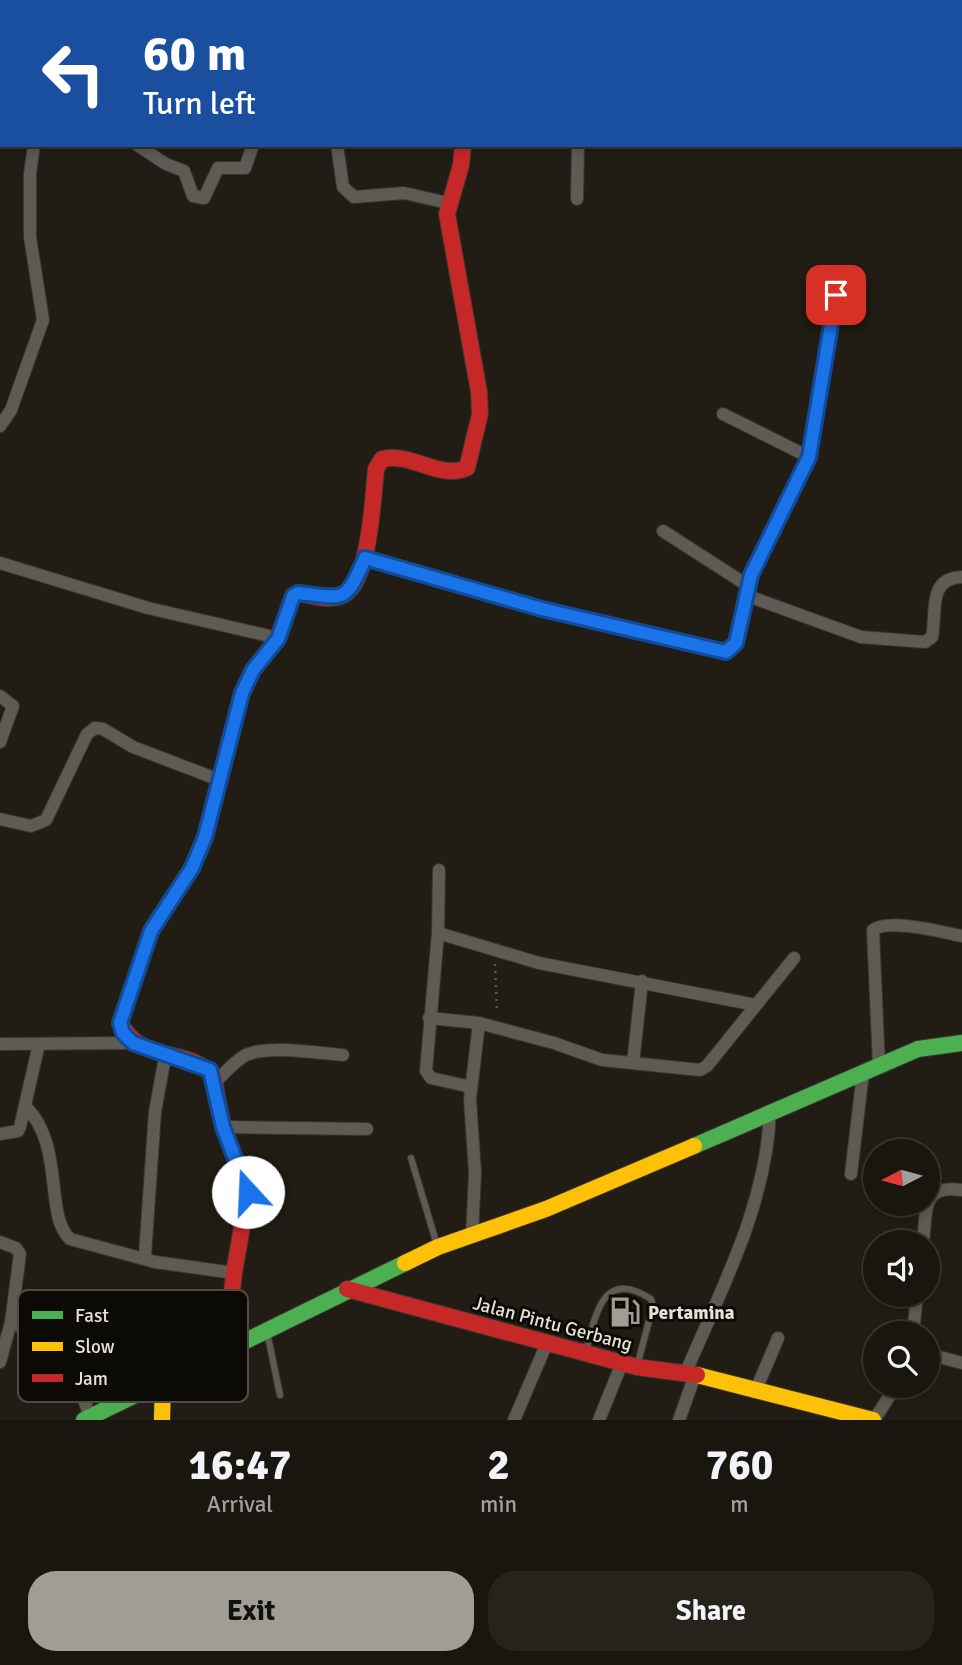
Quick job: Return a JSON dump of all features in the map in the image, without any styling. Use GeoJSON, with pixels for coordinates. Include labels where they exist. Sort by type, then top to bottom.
{"type":"FeatureCollection","features":[{"type":"Feature","properties":{"kind":"street"},"geometry":{"type":"LineString","coordinates":[[0,426],[11,410],[27,358],[41,331],[43,320],[30,237],[30,174],[34,147]]}},
{"type":"Feature","properties":{"kind":"street"},"geometry":{"type":"LineString","coordinates":[[140,147],[166,164],[184,171],[193,196],[199,198],[204,198],[209,191],[218,168],[245,168],[252,147]]}},
{"type":"Feature","properties":{"kind":"street"},"geometry":{"type":"LineString","coordinates":[[337,147],[343,187],[354,197],[404,193],[448,203]]}},
{"type":"Feature","properties":{"kind":"street"},"geometry":{"type":"LineString","coordinates":[[232,1290],[248,1192],[223,1127],[215,1082],[210,1070],[165,1057],[133,1043],[123,1033],[120,1023],[151,931],[192,868],[222,781],[242,693],[253,670],[278,639],[293,596],[298,593],[336,597],[345,595],[352,589],[365,558],[376,469],[382,459],[398,455],[453,473],[467,468],[480,414],[475,366],[453,256],[448,203],[461,174],[463,147]]}},
{"type":"Feature","properties":{"kind":"street"},"geometry":{"type":"LineString","coordinates":[[578,147],[578,199]]}},
{"type":"Feature","properties":{"kind":"street"},"geometry":{"type":"LineString","coordinates":[[365,558],[542,609],[712,651],[726,652],[733,648],[751,575],[809,457],[836,295]]}},
{"type":"Feature","properties":{"kind":"street"},"geometry":{"type":"LineString","coordinates":[[723,414],[809,457]]}},
{"type":"Feature","properties":{"kind":"street"},"geometry":{"type":"LineString","coordinates":[[663,531],[749,591],[861,637],[925,642],[932,637],[938,589],[948,578],[962,577]]}},
{"type":"Feature","properties":{"kind":"street"},"geometry":{"type":"LineString","coordinates":[[0,563],[148,608],[278,639]]}},
{"type":"Feature","properties":{"kind":"street"},"geometry":{"type":"LineString","coordinates":[[0,696],[13,706],[0,742]]}},
{"type":"Feature","properties":{"kind":"street"},"geometry":{"type":"LineString","coordinates":[[0,819],[30,826],[46,820],[87,734],[95,728],[103,729],[132,747],[222,781]]}},
{"type":"Feature","properties":{"kind":"street"},"geometry":{"type":"LineString","coordinates":[[439,870],[438,933],[429,1018],[427,1073],[439,1080],[471,1087]]}},
{"type":"Feature","properties":{"kind":"street"},"geometry":{"type":"LineString","coordinates":[[879,1066],[873,930],[879,926],[909,927],[962,936]]}},
{"type":"Feature","properties":{"kind":"street"},"geometry":{"type":"LineString","coordinates":[[438,933],[558,968],[642,981],[756,1005]]}},
{"type":"Feature","properties":{"kind":"street"},"geometry":{"type":"LineString","coordinates":[[429,1018],[479,1023],[554,1043],[586,1056],[700,1070],[707,1066],[794,958]]}},
{"type":"Feature","properties":{"kind":"street"},"geometry":{"type":"LineString","coordinates":[[632,1063],[642,981]]}},
{"type":"Feature","properties":{"kind":"street"},"geometry":{"type":"LineString","coordinates":[[472,1236],[475,1173],[471,1087],[479,1023]]}},
{"type":"Feature","properties":{"kind":"street"},"geometry":{"type":"LineString","coordinates":[[0,1044],[133,1043]]}},
{"type":"Feature","properties":{"kind":"street"},"geometry":{"type":"LineString","coordinates":[[248,1338],[438,1247],[584,1194],[723,1135],[769,1111],[918,1049],[962,1043]]}},
{"type":"Feature","properties":{"kind":"street"},"geometry":{"type":"LineString","coordinates":[[0,1134],[19,1131],[38,1044]]}},
{"type":"Feature","properties":{"kind":"street"},"geometry":{"type":"LineString","coordinates":[[215,1082],[245,1055],[272,1050],[343,1055]]}},
{"type":"Feature","properties":{"kind":"street"},"geometry":{"type":"LineString","coordinates":[[148,1261],[145,1255],[155,1112],[165,1057]]}},
{"type":"Feature","properties":{"kind":"street"},"geometry":{"type":"LineString","coordinates":[[851,1174],[863,1073]]}},
{"type":"Feature","properties":{"kind":"street"},"geometry":{"type":"LineString","coordinates":[[26,1107],[46,1134],[63,1232],[70,1239],[148,1261],[234,1273]]}},
{"type":"Feature","properties":{"kind":"street"},"geometry":{"type":"LineString","coordinates":[[679,1420],[690,1375],[747,1225],[769,1144],[769,1111]]}},
{"type":"Feature","properties":{"kind":"street"},"geometry":{"type":"LineString","coordinates":[[223,1127],[367,1129]]}},
{"type":"Feature","properties":{"kind":"street"},"geometry":{"type":"LineString","coordinates":[[924,1230],[927,1208],[934,1192],[942,1187],[962,1190]]}},
{"type":"Feature","properties":{"kind":"street"},"geometry":{"type":"LineString","coordinates":[[0,1242],[16,1248],[20,1254],[11,1322],[0,1362]]}},
{"type":"Feature","properties":{"kind":"street","name":"Jalan Pintu Gerbang"},"geometry":{"type":"LineString","coordinates":[[347,1289],[629,1365],[690,1375],[873,1420]]}},
{"type":"Feature","properties":{"kind":"street"},"geometry":{"type":"LineString","coordinates":[[11,1322],[18,1325]]}},
{"type":"Feature","properties":{"kind":"street"},"geometry":{"type":"LineString","coordinates":[[755,1392],[778,1338]]}},
{"type":"Feature","properties":{"kind":"street"},"geometry":{"type":"LineString","coordinates":[[514,1420],[547,1343]]}},
{"type":"Feature","properties":{"kind":"street"},"geometry":{"type":"LineString","coordinates":[[940,1357],[962,1363]]}},
{"type":"Feature","properties":{"kind":"street"},"geometry":{"type":"LineString","coordinates":[[599,1420],[629,1365]]}},
{"type":"Feature","properties":{"kind":"street"},"geometry":{"type":"LineString","coordinates":[[873,1420],[888,1398]]}},
{"type":"Feature","properties":{"kind":"street"},"geometry":{"type":"LineString","coordinates":[[87,1418],[118,1402]]}},
{"type":"Feature","properties":{"kind":"street"},"geometry":{"type":"LineString","coordinates":[[162,1402],[162,1420]]}},
{"type":"Feature","properties":{"kind":"lane"},"geometry":{"type":"LineString","coordinates":[[411,1158],[438,1247]]}},
{"type":"Feature","properties":{"kind":"lane"},"geometry":{"type":"LineString","coordinates":[[586,1353],[599,1308],[610,1290],[620,1287],[651,1299],[653,1306],[629,1365]]}},
{"type":"Feature","properties":{"kind":"lane"},"geometry":{"type":"LineString","coordinates":[[267,1329],[280,1395]]}},
{"type":"Feature","properties":{"kind":"path"},"geometry":{"type":"LineString","coordinates":[[494,950],[498,1028]]}},
{"type":"Feature","properties":{"kind":"traffic: fast"},"geometry":{"type":"LineString","coordinates":[[694,1146],[918,1049],[962,1043]]}},
{"type":"Feature","properties":{"kind":"traffic: fast"},"geometry":{"type":"LineString","coordinates":[[248,1340],[405,1263]]}},
{"type":"Feature","properties":{"kind":"traffic: fast"},"geometry":{"type":"LineString","coordinates":[[84,1420],[121,1402]]}},
{"type":"Feature","properties":{"kind":"traffic: slow"},"geometry":{"type":"LineString","coordinates":[[158,920],[192,868],[205,837],[242,693],[253,670],[278,638],[287,613]]}},
{"type":"Feature","properties":{"kind":"traffic: slow"},"geometry":{"type":"LineString","coordinates":[[405,1263],[438,1247],[546,1209],[694,1146]]}},
{"type":"Feature","properties":{"kind":"traffic: slow"},"geometry":{"type":"LineString","coordinates":[[697,1375],[873,1420]]}},
{"type":"Feature","properties":{"kind":"traffic: slow"},"geometry":{"type":"LineString","coordinates":[[162,1402],[162,1420]]}},
{"type":"Feature","properties":{"kind":"traffic: jam"},"geometry":{"type":"LineString","coordinates":[[287,613],[293,596],[298,593],[331,598],[341,596],[351,589],[364,559],[376,469],[382,459],[404,459],[446,471],[467,468],[480,414],[479,392],[447,214],[461,165],[463,147]]}},
{"type":"Feature","properties":{"kind":"traffic: jam"},"geometry":{"type":"LineString","coordinates":[[158,920],[151,931],[120,1023],[140,1045],[190,1061],[213,1075],[223,1127],[248,1192],[232,1290]]}},
{"type":"Feature","properties":{"kind":"traffic: jam"},"geometry":{"type":"LineString","coordinates":[[347,1289],[637,1367],[697,1375]]}},
{"type":"Feature","properties":{"kind":"place","name":"Pertamina"},"geometry":{"type":"Point","coordinates":[625,1312]}},
{"type":"Feature","properties":{"kind":"route"},"geometry":{"type":"LineString","coordinates":[[248,1192],[223,1127],[215,1082],[210,1070],[165,1057],[133,1043],[123,1033],[120,1023],[151,931],[192,868],[205,837],[222,781],[242,693],[253,670],[278,639],[293,596],[298,593],[336,597],[345,595],[352,589],[365,558],[542,609],[712,651],[726,652],[736,643],[751,575],[809,457],[836,295]]}}]}
